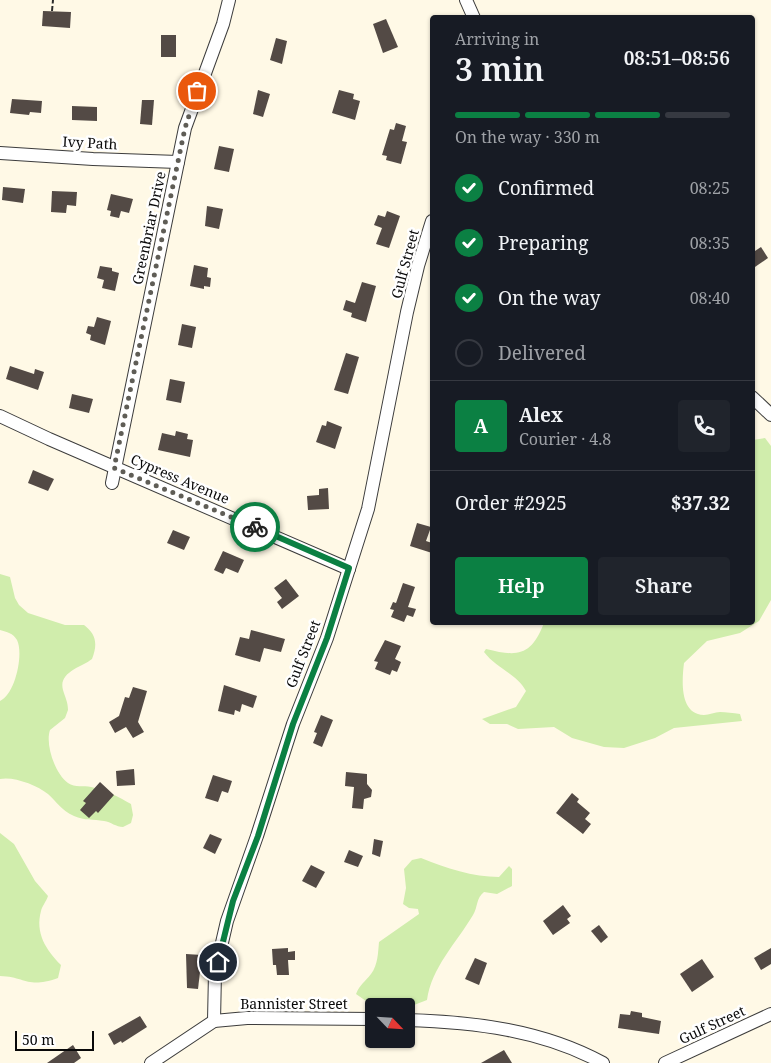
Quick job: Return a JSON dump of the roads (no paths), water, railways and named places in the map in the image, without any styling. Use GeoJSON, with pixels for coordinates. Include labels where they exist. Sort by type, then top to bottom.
{"type":"FeatureCollection","features":[{"type":"Feature","properties":{"kind":"street","name":"Greenbriar Drive"},"geometry":{"type":"LineString","coordinates":[[112,483],[185,128],[223,24],[228,0]]}},
{"type":"Feature","properties":{"kind":"street"},"geometry":{"type":"LineString","coordinates":[[466,0],[473,15]]}},
{"type":"Feature","properties":{"kind":"street","name":"Ivy Path"},"geometry":{"type":"LineString","coordinates":[[0,153],[178,162]]}},
{"type":"Feature","properties":{"kind":"street","name":"Gulf Street"},"geometry":{"type":"LineString","coordinates":[[214,1021],[215,973],[227,921],[258,836],[293,724],[327,638],[368,509],[407,312],[430,227]]}},
{"type":"Feature","properties":{"kind":"street"},"geometry":{"type":"LineString","coordinates":[[755,400],[771,414]]}},
{"type":"Feature","properties":{"kind":"street","name":"Cypress Avenue"},"geometry":{"type":"LineString","coordinates":[[0,416],[114,468],[349,568]]}},
{"type":"Feature","properties":{"kind":"street","name":"Gulf Street"},"geometry":{"type":"LineString","coordinates":[[665,1063],[771,1014]]}},
{"type":"Feature","properties":{"kind":"street","name":"Bannister Street"},"geometry":{"type":"LineString","coordinates":[[214,1021],[263,1018],[365,1019]]}},
{"type":"Feature","properties":{"kind":"street"},"geometry":{"type":"LineString","coordinates":[[151,1063],[214,1021]]}},
{"type":"Feature","properties":{"kind":"street"},"geometry":{"type":"LineString","coordinates":[[415,1021],[523,1032],[565,1045],[598,1061]]}}]}
